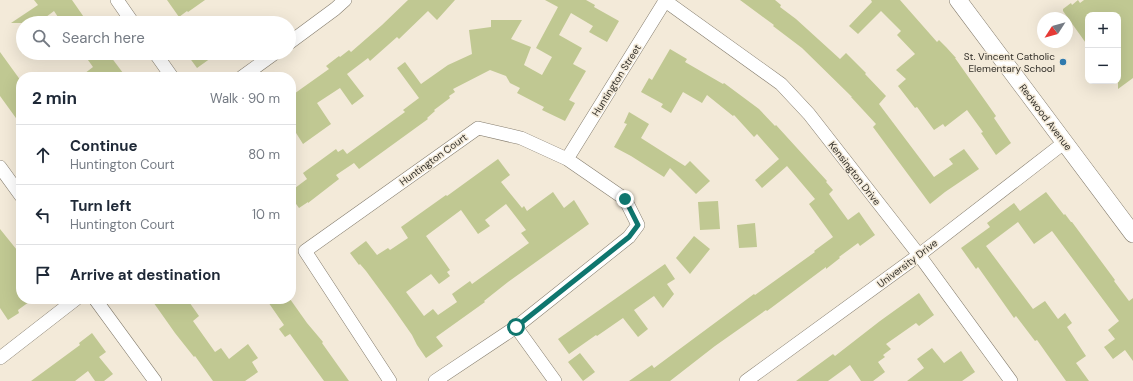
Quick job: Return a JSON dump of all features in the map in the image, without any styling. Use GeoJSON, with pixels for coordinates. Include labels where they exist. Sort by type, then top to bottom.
{"type":"FeatureCollection","features":[{"type":"Feature","properties":{"kind":"street"},"geometry":{"type":"LineString","coordinates":[[117,0],[128,16]]}},
{"type":"Feature","properties":{"kind":"street"},"geometry":{"type":"LineString","coordinates":[[296,38],[345,0]]}},
{"type":"Feature","properties":{"kind":"street","name":"Huntington Street"},"geometry":{"type":"LineString","coordinates":[[567,159],[665,0]]}},
{"type":"Feature","properties":{"kind":"street","name":"Kensington Drive"},"geometry":{"type":"LineString","coordinates":[[665,0],[781,84],[809,114],[919,255],[1011,381]]}},
{"type":"Feature","properties":{"kind":"street","name":"Redwood Avenue"},"geometry":{"type":"LineString","coordinates":[[958,0],[1133,234]]}},
{"type":"Feature","properties":{"kind":"street"},"geometry":{"type":"LineString","coordinates":[[160,60],[168,72]]}},
{"type":"Feature","properties":{"kind":"street"},"geometry":{"type":"LineString","coordinates":[[249,72],[265,60]]}},
{"type":"Feature","properties":{"kind":"street","name":"Huntington Court"},"geometry":{"type":"LineString","coordinates":[[390,381],[305,251],[478,128],[521,138],[567,159],[625,199],[638,225],[629,237],[516,327],[435,381]]}},
{"type":"Feature","properties":{"kind":"street","name":"University Drive"},"geometry":{"type":"LineString","coordinates":[[746,381],[919,255],[1065,142]]}},
{"type":"Feature","properties":{"kind":"street"},"geometry":{"type":"LineString","coordinates":[[0,167],[16,189]]}},
{"type":"Feature","properties":{"kind":"street"},"geometry":{"type":"LineString","coordinates":[[0,358],[70,304]]}},
{"type":"Feature","properties":{"kind":"street"},"geometry":{"type":"LineString","coordinates":[[99,304],[155,381]]}},
{"type":"Feature","properties":{"kind":"street"},"geometry":{"type":"LineString","coordinates":[[516,327],[555,381]]}},
{"type":"Feature","properties":{"kind":"building"},"geometry":{"type":"Polygon","coordinates":[[[34,0],[72,0],[83,16],[57,16],[54,11],[47,16],[22,16],[38,5],[34,0]]]}},
{"type":"Feature","properties":{"kind":"building"},"geometry":{"type":"Polygon","coordinates":[[[167,0],[205,0],[188,12],[187,11],[178,16],[167,0]]]}},
{"type":"Feature","properties":{"kind":"building"},"geometry":{"type":"Polygon","coordinates":[[[408,0],[455,0],[437,20],[428,11],[399,39],[397,37],[370,61],[368,58],[347,74],[364,96],[352,105],[340,88],[317,103],[331,124],[303,144],[296,133],[296,92],[329,69],[326,66],[349,50],[351,52],[408,0]]]}},
{"type":"Feature","properties":{"kind":"building"},"geometry":{"type":"Polygon","coordinates":[[[545,0],[586,0],[595,5],[594,7],[619,21],[607,42],[589,32],[593,26],[571,13],[559,35],[582,48],[573,64],[586,71],[569,100],[575,103],[565,121],[542,110],[544,107],[517,93],[520,88],[510,83],[506,76],[490,70],[453,89],[455,92],[449,96],[450,98],[434,110],[435,111],[427,118],[428,119],[359,169],[354,163],[336,175],[339,179],[308,203],[299,208],[296,204],[296,187],[307,179],[303,173],[336,149],[338,152],[343,149],[347,154],[405,112],[403,110],[419,98],[397,68],[405,62],[421,84],[448,65],[472,54],[469,30],[491,27],[491,20],[522,20],[511,39],[531,47],[524,65],[542,75],[552,57],[536,48],[558,7],[545,0]]]}},
{"type":"Feature","properties":{"kind":"building"},"geometry":{"type":"Polygon","coordinates":[[[740,0],[775,0],[781,5],[780,7],[796,19],[840,59],[846,53],[886,96],[879,104],[934,177],[953,164],[949,159],[964,149],[979,169],[930,204],[873,127],[876,124],[852,97],[802,48],[740,0]]]}},
{"type":"Feature","properties":{"kind":"building"},"geometry":{"type":"Polygon","coordinates":[[[871,0],[900,0],[937,42],[939,40],[956,58],[996,116],[994,118],[1011,143],[996,155],[981,133],[983,132],[967,110],[945,127],[943,124],[934,130],[917,107],[915,108],[898,86],[906,79],[896,70],[915,54],[897,35],[901,31],[881,11],[858,34],[849,26],[872,2],[871,0]]]}},
{"type":"Feature","properties":{"kind":"building"},"geometry":{"type":"Polygon","coordinates":[[[1078,0],[1080,3],[1084,0],[1133,0],[1133,78],[1118,89],[1118,84],[1121,84],[1121,12],[1085,12],[1085,42],[1073,25],[1073,12],[1063,11],[1063,9],[1071,3],[1072,5],[1078,0]]]}},
{"type":"Feature","properties":{"kind":"building"},"geometry":{"type":"Polygon","coordinates":[[[670,49],[687,59],[685,62],[723,84],[724,83],[759,109],[775,126],[776,125],[827,181],[826,182],[833,190],[829,194],[848,220],[859,212],[875,235],[860,246],[858,243],[826,269],[826,267],[767,311],[766,310],[715,346],[670,381],[629,381],[652,365],[654,368],[754,294],[755,295],[815,252],[814,251],[833,237],[809,204],[815,199],[787,166],[762,188],[755,180],[779,159],[757,134],[754,137],[734,115],[733,116],[707,95],[702,103],[683,92],[671,113],[661,107],[663,104],[641,92],[649,78],[652,80],[670,49]]]}},
{"type":"Feature","properties":{"kind":"building"},"geometry":{"type":"Polygon","coordinates":[[[0,52],[16,74],[16,118],[0,96],[0,52]]]}},
{"type":"Feature","properties":{"kind":"building"},"geometry":{"type":"Polygon","coordinates":[[[88,60],[113,60],[122,72],[86,72],[93,67],[88,60]]]}},
{"type":"Feature","properties":{"kind":"building"},"geometry":{"type":"Polygon","coordinates":[[[191,60],[208,60],[197,68],[191,60]]]}},
{"type":"Feature","properties":{"kind":"building"},"geometry":{"type":"Polygon","coordinates":[[[629,112],[649,124],[641,138],[685,166],[690,161],[710,181],[696,194],[670,168],[664,177],[614,147],[627,124],[624,123],[629,112]]]}},
{"type":"Feature","properties":{"kind":"building"},"geometry":{"type":"Polygon","coordinates":[[[498,159],[510,175],[501,182],[522,208],[524,206],[527,211],[553,192],[564,208],[574,200],[589,224],[508,282],[484,301],[485,302],[436,337],[443,346],[426,358],[391,305],[366,271],[360,264],[359,265],[350,253],[366,241],[377,255],[388,248],[390,250],[408,238],[401,227],[446,195],[447,196],[498,159]],[[506,204],[485,220],[490,226],[478,234],[461,210],[426,236],[450,270],[447,272],[450,276],[439,284],[431,274],[406,292],[424,316],[433,309],[438,315],[457,302],[452,294],[470,281],[472,284],[529,243],[521,233],[526,230],[506,204]]]}},
{"type":"Feature","properties":{"kind":"building"},"geometry":{"type":"Polygon","coordinates":[[[1046,192],[1064,215],[1065,214],[1072,222],[1129,301],[1133,298],[1133,361],[1125,350],[1113,359],[1104,347],[1115,339],[1108,330],[1119,321],[1052,231],[1034,244],[1018,222],[986,246],[1033,309],[1045,301],[1058,319],[1065,313],[1072,323],[1067,327],[1086,356],[1076,363],[1089,381],[1066,381],[1037,340],[1035,341],[1016,316],[1014,318],[978,267],[976,269],[961,248],[990,227],[987,223],[1014,203],[1020,211],[1046,192]]]}},
{"type":"Feature","properties":{"kind":"building"},"geometry":{"type":"Polygon","coordinates":[[[718,201],[720,229],[700,230],[698,202],[718,201]]]}},
{"type":"Feature","properties":{"kind":"building"},"geometry":{"type":"Polygon","coordinates":[[[755,223],[757,247],[739,248],[737,225],[755,223]]]}},
{"type":"Feature","properties":{"kind":"building"},"geometry":{"type":"Polygon","coordinates":[[[0,229],[16,249],[16,304],[26,304],[18,310],[19,313],[8,320],[0,308],[0,229]]]}},
{"type":"Feature","properties":{"kind":"building"},"geometry":{"type":"Polygon","coordinates":[[[694,236],[710,249],[690,274],[676,258],[694,236]]]}},
{"type":"Feature","properties":{"kind":"building"},"geometry":{"type":"Polygon","coordinates":[[[665,264],[675,279],[667,284],[674,294],[663,308],[654,296],[634,310],[648,329],[638,337],[623,318],[569,354],[558,339],[665,264]]]}},
{"type":"Feature","properties":{"kind":"building"},"geometry":{"type":"Polygon","coordinates":[[[919,293],[934,315],[919,326],[916,323],[886,344],[891,349],[883,355],[885,357],[878,362],[885,372],[873,381],[861,381],[850,365],[828,381],[796,381],[833,354],[835,356],[919,293]]]}},
{"type":"Feature","properties":{"kind":"building"},"geometry":{"type":"Polygon","coordinates":[[[155,304],[191,304],[199,316],[193,321],[215,352],[221,348],[229,359],[248,344],[258,358],[252,362],[258,372],[245,381],[213,381],[195,356],[194,357],[155,304]]]}},
{"type":"Feature","properties":{"kind":"building"},"geometry":{"type":"Polygon","coordinates":[[[269,304],[294,304],[323,342],[322,343],[349,381],[324,381],[290,334],[285,337],[279,329],[284,325],[269,304]]]}},
{"type":"Feature","properties":{"kind":"building"},"geometry":{"type":"Polygon","coordinates":[[[92,333],[106,352],[99,357],[113,374],[104,381],[95,381],[88,371],[75,381],[31,381],[80,345],[79,343],[92,333]]]}},
{"type":"Feature","properties":{"kind":"building"},"geometry":{"type":"Polygon","coordinates":[[[932,348],[944,363],[961,351],[975,372],[962,381],[907,381],[924,368],[917,359],[932,348]]]}},
{"type":"Feature","properties":{"kind":"building"},"geometry":{"type":"Polygon","coordinates":[[[580,353],[595,372],[583,381],[568,362],[580,353]]]}},
{"type":"Feature","properties":{"kind":"place","name":"St. Vincent Catholic Elementary School"},"geometry":{"type":"Point","coordinates":[1063,62]}},
{"type":"Feature","properties":{"kind":"route"},"geometry":{"type":"LineString","coordinates":[[516,327],[629,237],[638,225],[625,199]]}}]}
